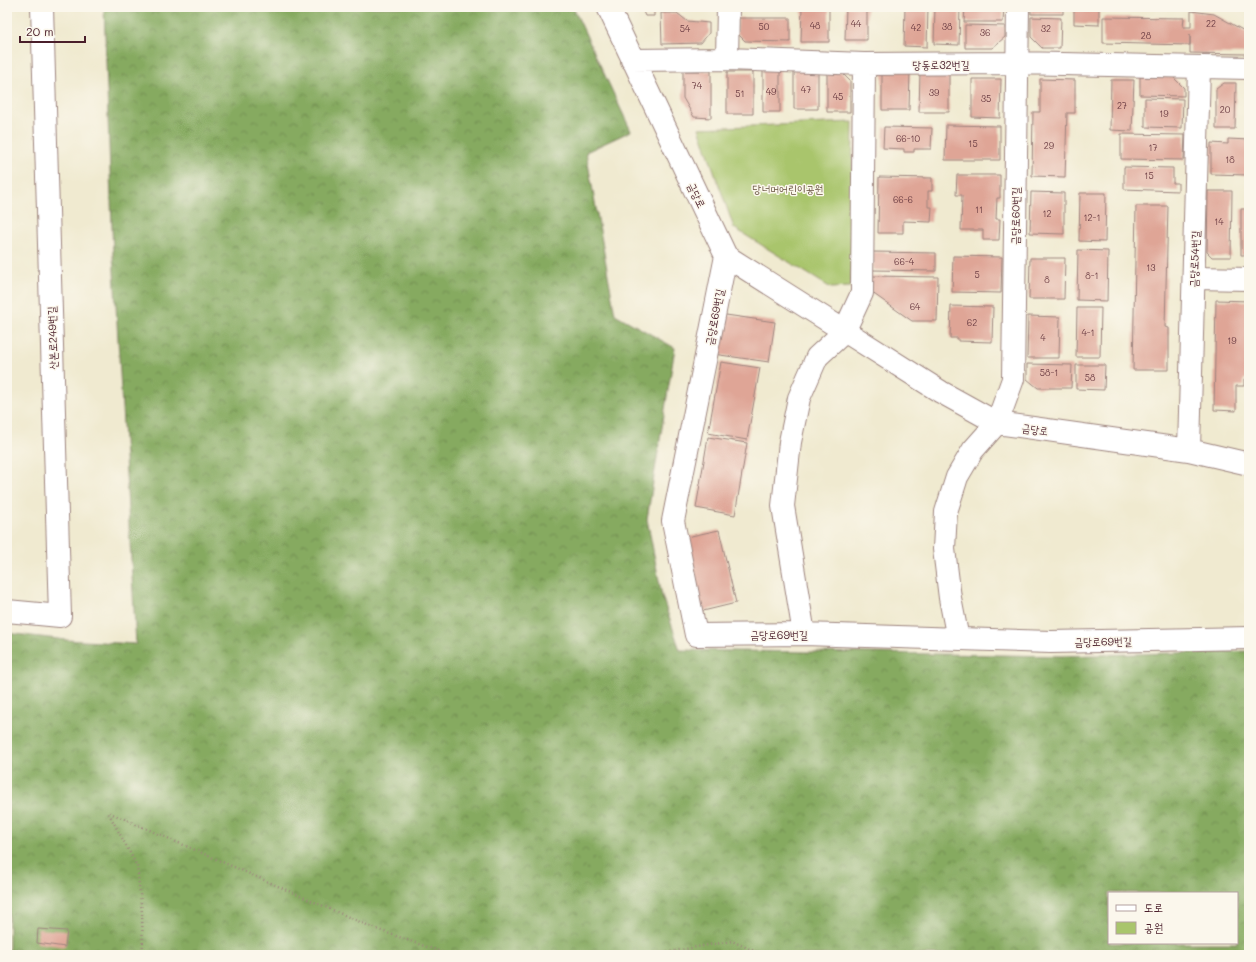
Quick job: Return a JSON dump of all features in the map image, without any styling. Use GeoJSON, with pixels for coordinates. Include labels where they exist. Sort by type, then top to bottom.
{"type":"FeatureCollection","features":[{"type":"Feature","properties":{"kind":"street","name":"산본로249번길"},"geometry":{"type":"LineString","coordinates":[[7,611],[60,616],[42,7]]}},
{"type":"Feature","properties":{"kind":"street","name":"금당로"},"geometry":{"type":"LineString","coordinates":[[608,7],[726,256],[941,392],[997,423],[1189,450],[1249,464]]}},
{"type":"Feature","properties":{"kind":"street"},"geometry":{"type":"LineString","coordinates":[[728,7],[728,59]]}},
{"type":"Feature","properties":{"kind":"street","name":"금당로60번길"},"geometry":{"type":"LineString","coordinates":[[997,423],[1013,379],[1016,64],[1018,7]]}},
{"type":"Feature","properties":{"kind":"street","name":"당동로32번길"},"geometry":{"type":"LineString","coordinates":[[632,60],[728,59],[864,64],[1016,64],[1249,68]]}},
{"type":"Feature","properties":{"kind":"street"},"geometry":{"type":"LineString","coordinates":[[804,634],[783,506],[790,442],[799,398],[817,357],[844,332],[862,293],[864,64]]}},
{"type":"Feature","properties":{"kind":"street","name":"금당로54번길"},"geometry":{"type":"LineString","coordinates":[[1189,450],[1199,67]]}},
{"type":"Feature","properties":{"kind":"street","name":"금당로69번길"},"geometry":{"type":"LineString","coordinates":[[726,256],[673,521],[696,635],[804,634],[1051,642],[1249,638]]}},
{"type":"Feature","properties":{"kind":"street"},"geometry":{"type":"LineString","coordinates":[[1194,278],[1249,279]]}},
{"type":"Feature","properties":{"kind":"street"},"geometry":{"type":"LineString","coordinates":[[958,639],[950,598],[944,549],[946,512],[957,477],[973,450],[997,423]]}},
{"type":"Feature","properties":{"kind":"path"},"geometry":{"type":"LineString","coordinates":[[143,955],[142,914],[136,866],[108,812],[376,929],[450,955]]}},
{"type":"Feature","properties":{"kind":"path"},"geometry":{"type":"LineString","coordinates":[[651,955],[732,941],[763,955]]}},
{"type":"Feature","properties":{"kind":"green space"},"geometry":{"type":"Polygon","coordinates":[[[104,7],[573,7],[631,131],[586,152],[615,314],[675,348],[647,519],[662,596],[680,650],[1061,656],[1249,651],[1249,955],[9,955],[7,633],[66,640],[136,644],[113,255],[104,7]]]}},
{"type":"Feature","properties":{"kind":"green space","name":"당너머어린이공원"},"geometry":{"type":"Polygon","coordinates":[[[853,122],[851,287],[831,288],[734,228],[699,128],[853,122]]]}},
{"type":"Feature","properties":{"kind":"building"},"geometry":{"type":"Polygon","coordinates":[[[641,7],[654,7],[654,16],[645,16],[641,7]]]}},
{"type":"Feature","properties":{"kind":"building"},"geometry":{"type":"Polygon","coordinates":[[[802,7],[829,7],[829,42],[801,42],[802,7]]]}},
{"type":"Feature","properties":{"kind":"building"},"geometry":{"type":"Polygon","coordinates":[[[846,7],[867,7],[867,40],[845,40],[846,7]]]}},
{"type":"Feature","properties":{"kind":"building"},"geometry":{"type":"Polygon","coordinates":[[[905,7],[928,7],[927,47],[904,46],[905,7]]]}},
{"type":"Feature","properties":{"kind":"building"},"geometry":{"type":"Polygon","coordinates":[[[935,7],[960,7],[959,45],[934,44],[935,7]]]}},
{"type":"Feature","properties":{"kind":"building"},"geometry":{"type":"Polygon","coordinates":[[[965,7],[1004,7],[1003,22],[964,22],[965,7]]]}},
{"type":"Feature","properties":{"kind":"building"},"geometry":{"type":"Polygon","coordinates":[[[1031,7],[1063,7],[1063,14],[1031,14],[1031,7]]]}},
{"type":"Feature","properties":{"kind":"building"},"geometry":{"type":"Polygon","coordinates":[[[1074,7],[1099,7],[1099,25],[1074,24],[1074,7]]]}},
{"type":"Feature","properties":{"kind":"building"},"geometry":{"type":"Polygon","coordinates":[[[1191,11],[1214,14],[1248,33],[1247,54],[1190,53],[1190,45],[1103,43],[1103,17],[1184,18],[1183,27],[1191,27],[1191,11]]]}},
{"type":"Feature","properties":{"kind":"building"},"geometry":{"type":"Polygon","coordinates":[[[661,13],[677,13],[687,21],[709,23],[709,33],[701,43],[662,44],[661,13]]]}},
{"type":"Feature","properties":{"kind":"building"},"geometry":{"type":"Polygon","coordinates":[[[1031,17],[1061,18],[1060,48],[1042,48],[1031,37],[1031,17]]]}},
{"type":"Feature","properties":{"kind":"building"},"geometry":{"type":"Polygon","coordinates":[[[738,18],[790,18],[790,42],[745,41],[737,33],[738,18]]]}},
{"type":"Feature","properties":{"kind":"building"},"geometry":{"type":"Polygon","coordinates":[[[965,25],[1005,26],[1005,37],[992,48],[965,48],[965,25]]]}},
{"type":"Feature","properties":{"kind":"building"},"geometry":{"type":"Polygon","coordinates":[[[827,68],[837,68],[850,81],[850,112],[827,112],[827,68]]]}},
{"type":"Feature","properties":{"kind":"building"},"geometry":{"type":"Polygon","coordinates":[[[763,69],[780,69],[780,112],[763,112],[763,69]]]}},
{"type":"Feature","properties":{"kind":"building"},"geometry":{"type":"Polygon","coordinates":[[[794,69],[818,69],[818,109],[794,109],[794,69]]]}},
{"type":"Feature","properties":{"kind":"building"},"geometry":{"type":"Polygon","coordinates":[[[882,70],[910,71],[909,110],[882,110],[882,70]]]}},
{"type":"Feature","properties":{"kind":"building"},"geometry":{"type":"Polygon","coordinates":[[[683,71],[711,71],[711,118],[694,117],[683,98],[683,71]]]}},
{"type":"Feature","properties":{"kind":"building"},"geometry":{"type":"Polygon","coordinates":[[[727,72],[753,72],[753,114],[727,114],[727,72]]]}},
{"type":"Feature","properties":{"kind":"building"},"geometry":{"type":"Polygon","coordinates":[[[920,72],[949,73],[949,112],[919,112],[920,72]]]}},
{"type":"Feature","properties":{"kind":"building"},"geometry":{"type":"Polygon","coordinates":[[[1140,77],[1173,77],[1184,88],[1184,96],[1140,95],[1140,77]]]}},
{"type":"Feature","properties":{"kind":"building"},"geometry":{"type":"Polygon","coordinates":[[[972,79],[1001,79],[1000,118],[972,117],[972,79]]]}},
{"type":"Feature","properties":{"kind":"building"},"geometry":{"type":"Polygon","coordinates":[[[1040,79],[1075,80],[1075,113],[1067,113],[1065,177],[1032,176],[1033,112],[1040,112],[1040,79]]]}},
{"type":"Feature","properties":{"kind":"building"},"geometry":{"type":"Polygon","coordinates":[[[1111,80],[1134,80],[1132,131],[1110,130],[1111,80]]]}},
{"type":"Feature","properties":{"kind":"building"},"geometry":{"type":"Polygon","coordinates":[[[1224,83],[1236,83],[1235,129],[1216,129],[1216,89],[1224,83]]]}},
{"type":"Feature","properties":{"kind":"building"},"geometry":{"type":"Polygon","coordinates":[[[1145,98],[1183,99],[1182,128],[1145,127],[1145,98]]]}},
{"type":"Feature","properties":{"kind":"building"},"geometry":{"type":"Polygon","coordinates":[[[946,125],[1000,126],[1000,160],[945,160],[946,125]]]}},
{"type":"Feature","properties":{"kind":"building"},"geometry":{"type":"Polygon","coordinates":[[[884,127],[932,128],[931,149],[914,149],[914,152],[904,152],[904,149],[883,148],[884,127]]]}},
{"type":"Feature","properties":{"kind":"building"},"geometry":{"type":"Polygon","coordinates":[[[1121,134],[1185,135],[1184,160],[1121,159],[1121,134]]]}},
{"type":"Feature","properties":{"kind":"building"},"geometry":{"type":"Polygon","coordinates":[[[1228,139],[1249,140],[1248,175],[1211,174],[1211,143],[1228,144],[1228,139]]]}},
{"type":"Feature","properties":{"kind":"building"},"geometry":{"type":"Polygon","coordinates":[[[1124,167],[1173,168],[1173,183],[1178,183],[1178,191],[1124,189],[1124,167]]]}},
{"type":"Feature","properties":{"kind":"building"},"geometry":{"type":"Polygon","coordinates":[[[957,175],[1000,175],[1000,198],[997,198],[996,219],[1000,219],[999,240],[983,240],[983,230],[961,230],[962,195],[956,195],[957,175]]]}},
{"type":"Feature","properties":{"kind":"building"},"geometry":{"type":"Polygon","coordinates":[[[879,177],[932,178],[932,191],[928,191],[928,207],[932,207],[931,222],[903,221],[903,233],[878,233],[879,177]]]}},
{"type":"Feature","properties":{"kind":"building"},"geometry":{"type":"Polygon","coordinates":[[[1208,191],[1232,191],[1231,257],[1212,257],[1207,252],[1208,191]]]}},
{"type":"Feature","properties":{"kind":"building"},"geometry":{"type":"Polygon","coordinates":[[[1031,192],[1064,193],[1064,234],[1030,233],[1031,192]]]}},
{"type":"Feature","properties":{"kind":"building"},"geometry":{"type":"Polygon","coordinates":[[[1080,193],[1106,193],[1105,242],[1079,241],[1080,193]]]}},
{"type":"Feature","properties":{"kind":"building"},"geometry":{"type":"Polygon","coordinates":[[[1136,206],[1168,206],[1165,327],[1169,328],[1169,370],[1133,370],[1136,206]]]}},
{"type":"Feature","properties":{"kind":"building"},"geometry":{"type":"Polygon","coordinates":[[[1241,209],[1249,209],[1249,255],[1241,255],[1241,209]]]}},
{"type":"Feature","properties":{"kind":"building"},"geometry":{"type":"Polygon","coordinates":[[[1078,250],[1108,251],[1107,301],[1077,300],[1078,250]]]}},
{"type":"Feature","properties":{"kind":"building"},"geometry":{"type":"Polygon","coordinates":[[[873,252],[936,253],[936,271],[873,270],[873,252]]]}},
{"type":"Feature","properties":{"kind":"building"},"geometry":{"type":"Polygon","coordinates":[[[953,256],[1002,257],[1001,293],[952,292],[953,256]]]}},
{"type":"Feature","properties":{"kind":"building"},"geometry":{"type":"Polygon","coordinates":[[[1030,258],[1065,258],[1064,299],[1029,299],[1030,258]]]}},
{"type":"Feature","properties":{"kind":"building"},"geometry":{"type":"Polygon","coordinates":[[[871,276],[938,277],[937,321],[912,321],[871,292],[871,276]]]}},
{"type":"Feature","properties":{"kind":"building"},"geometry":{"type":"Polygon","coordinates":[[[1216,300],[1249,301],[1249,379],[1244,379],[1244,386],[1236,386],[1236,411],[1214,410],[1216,300]]]}},
{"type":"Feature","properties":{"kind":"building"},"geometry":{"type":"Polygon","coordinates":[[[951,306],[993,307],[992,342],[958,341],[958,338],[950,338],[951,306]]]}},
{"type":"Feature","properties":{"kind":"building"},"geometry":{"type":"Polygon","coordinates":[[[1077,308],[1101,308],[1100,357],[1076,357],[1077,308]]]}},
{"type":"Feature","properties":{"kind":"building"},"geometry":{"type":"Polygon","coordinates":[[[719,314],[775,322],[769,362],[713,354],[719,314]]]}},
{"type":"Feature","properties":{"kind":"building"},"geometry":{"type":"Polygon","coordinates":[[[1028,316],[1060,317],[1059,358],[1027,358],[1028,316]]]}},
{"type":"Feature","properties":{"kind":"building"},"geometry":{"type":"Polygon","coordinates":[[[721,362],[760,368],[747,440],[708,433],[721,362]]]}},
{"type":"Feature","properties":{"kind":"building"},"geometry":{"type":"Polygon","coordinates":[[[1027,364],[1072,365],[1071,388],[1038,388],[1027,379],[1027,364]]]}},
{"type":"Feature","properties":{"kind":"building"},"geometry":{"type":"Polygon","coordinates":[[[1076,365],[1105,365],[1104,390],[1076,389],[1076,365]]]}},
{"type":"Feature","properties":{"kind":"building"},"geometry":{"type":"Polygon","coordinates":[[[708,437],[747,443],[735,515],[696,508],[708,437]]]}},
{"type":"Feature","properties":{"kind":"building"},"geometry":{"type":"Polygon","coordinates":[[[719,530],[736,603],[699,612],[682,538],[719,530]]]}},
{"type":"Feature","properties":{"kind":"building"},"geometry":{"type":"Polygon","coordinates":[[[38,929],[67,931],[65,947],[37,943],[38,929]]]}}]}
